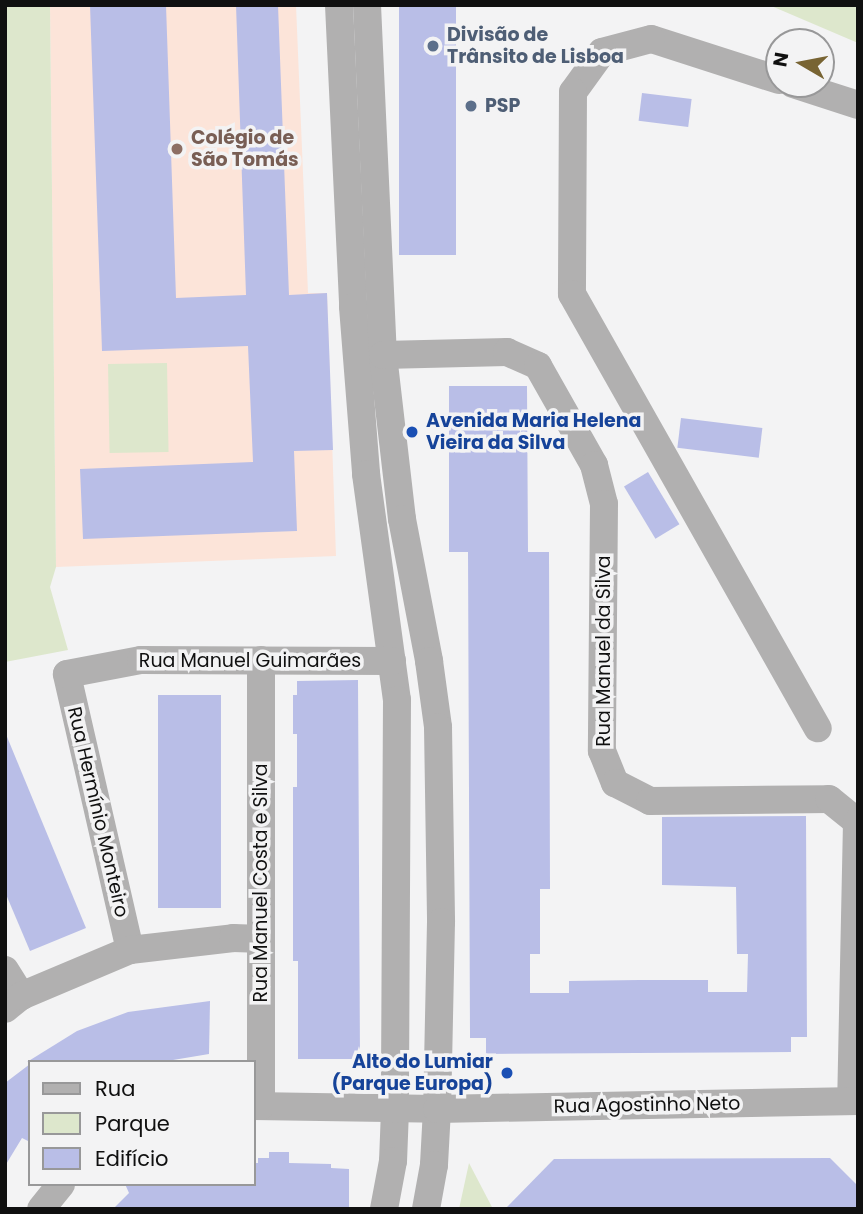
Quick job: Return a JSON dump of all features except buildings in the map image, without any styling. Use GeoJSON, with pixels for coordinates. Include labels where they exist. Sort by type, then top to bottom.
{"type":"FeatureCollection","features":[{"type":"Feature","properties":{"kind":"street"},"geometry":{"type":"LineString","coordinates":[[339,5],[353,307],[366,474],[392,661],[397,719],[395,1110],[393,1161],[384,1209]]}},
{"type":"Feature","properties":{"kind":"street"},"geometry":{"type":"LineString","coordinates":[[367,5],[383,355],[402,519],[429,661],[438,727],[441,922],[437,1109],[434,1165],[426,1209]]}},
{"type":"Feature","properties":{"kind":"street"},"geometry":{"type":"LineString","coordinates":[[765,76],[651,39],[602,52],[572,92],[572,294],[818,728]]}},
{"type":"Feature","properties":{"kind":"street"},"geometry":{"type":"LineString","coordinates":[[835,98],[858,105]]}},
{"type":"Feature","properties":{"kind":"street","name":"Rua Manuel da Silva"},"geometry":{"type":"LineString","coordinates":[[383,355],[507,352],[538,366],[594,465],[604,504],[602,751],[615,783],[650,801],[858,799]]}},
{"type":"Feature","properties":{"kind":"street","name":"Rua Manuel Guimarães"},"geometry":{"type":"LineString","coordinates":[[67,674],[141,660],[392,661]]}},
{"type":"Feature","properties":{"kind":"street","name":"Rua Manuel Costa e Silva"},"geometry":{"type":"LineString","coordinates":[[257,1106],[261,660]]}},
{"type":"Feature","properties":{"kind":"street","name":"Rua Hermínio Monteiro"},"geometry":{"type":"LineString","coordinates":[[67,674],[130,950]]}},
{"type":"Feature","properties":{"kind":"street"},"geometry":{"type":"LineString","coordinates":[[830,799],[857,822],[855,1101]]}},
{"type":"Feature","properties":{"kind":"street"},"geometry":{"type":"LineString","coordinates":[[5,970],[13,1002],[130,950],[233,939],[260,939]]}},
{"type":"Feature","properties":{"kind":"street","name":"Rua Agostinho Neto"},"geometry":{"type":"LineString","coordinates":[[257,1106],[395,1110],[855,1101]]}},
{"type":"Feature","properties":{"kind":"street"},"geometry":{"type":"LineString","coordinates":[[41,1209],[59,1186]]}},
{"type":"Feature","properties":{"kind":"shaded area","name":"Colégio de São Tomás"},"geometry":{"type":"Polygon","coordinates":[[[50,5],[296,5],[308,293],[327,293],[336,556],[56,567],[50,5]]]}},
{"type":"Feature","properties":{"kind":"green space"},"geometry":{"type":"Polygon","coordinates":[[[5,5],[50,5],[56,567],[50,587],[68,650],[5,662],[5,5]]]}},
{"type":"Feature","properties":{"kind":"green space"},"geometry":{"type":"Polygon","coordinates":[[[769,5],[858,5],[858,43],[835,33],[835,28],[823,28],[769,5]]]}},
{"type":"Feature","properties":{"kind":"green space"},"geometry":{"type":"Polygon","coordinates":[[[167,363],[169,452],[110,453],[108,364],[167,363]]]}},
{"type":"Feature","properties":{"kind":"green space"},"geometry":{"type":"Polygon","coordinates":[[[469,1163],[493,1209],[459,1209],[469,1163]]]}},
{"type":"Feature","properties":{"kind":"place","name":"Divisão de Trânsito de Lisboa"},"geometry":{"type":"Point","coordinates":[433,46]}},
{"type":"Feature","properties":{"kind":"place","name":"PSP"},"geometry":{"type":"Point","coordinates":[471,106]}},
{"type":"Feature","properties":{"kind":"place","name":"Colégio de São Tomás"},"geometry":{"type":"Point","coordinates":[177,149]}},
{"type":"Feature","properties":{"kind":"place","name":"Avenida Maria Helena Vieira da Silva"},"geometry":{"type":"Point","coordinates":[412,432]}},
{"type":"Feature","properties":{"kind":"place","name":"Alto do Lumiar (Parque Europa)"},"geometry":{"type":"Point","coordinates":[507,1073]}}]}
